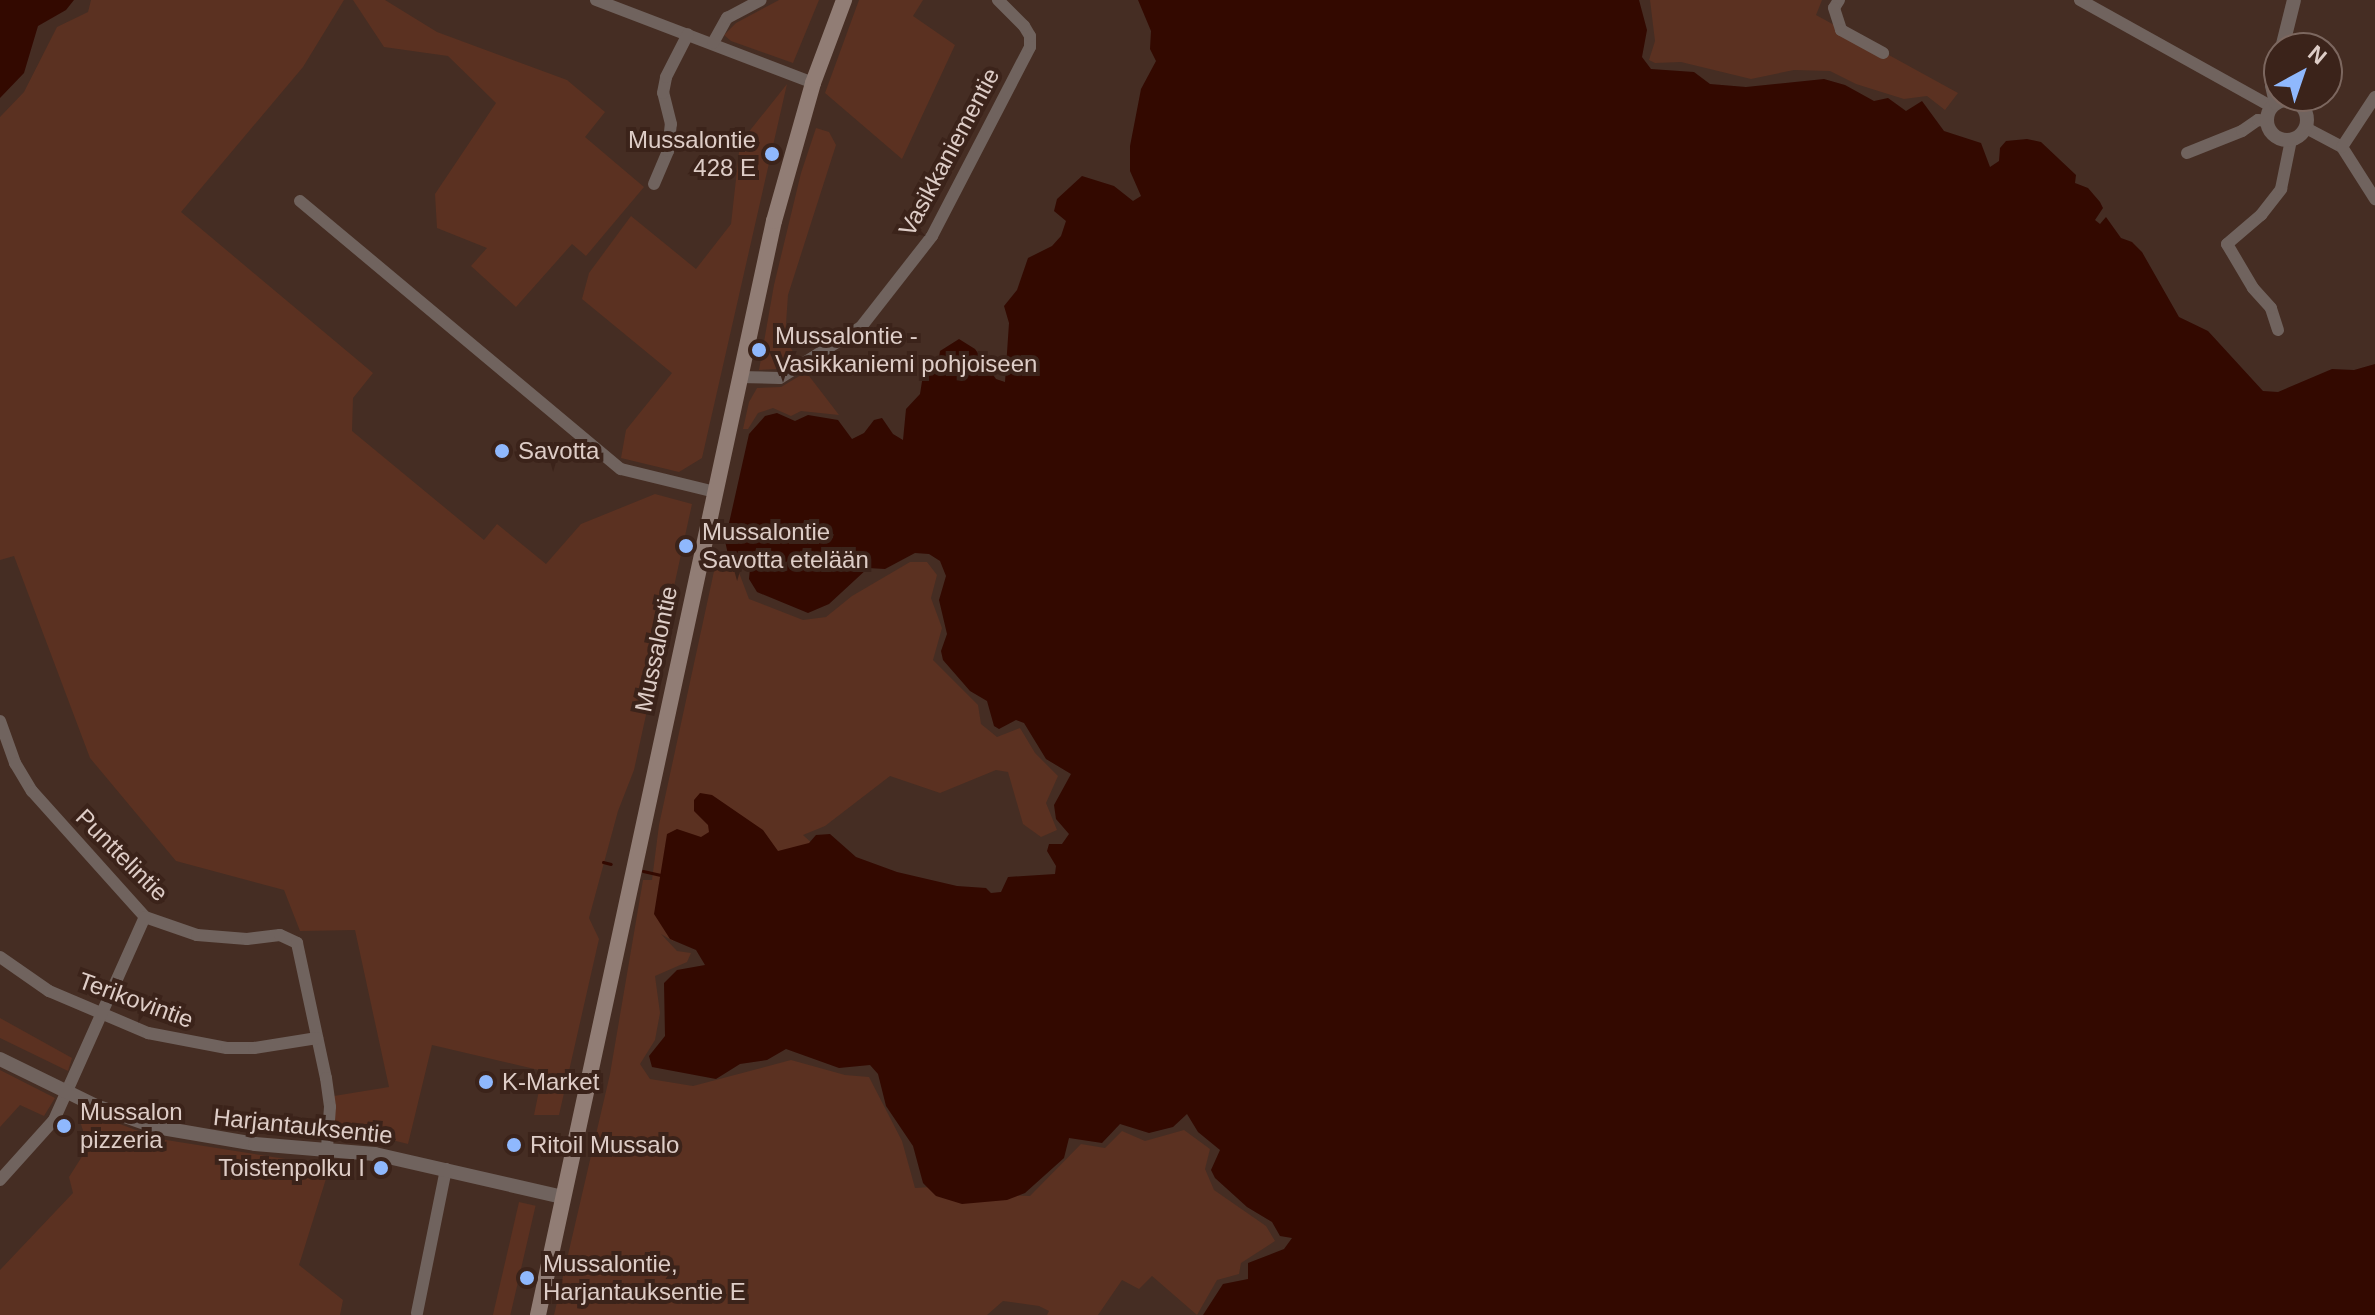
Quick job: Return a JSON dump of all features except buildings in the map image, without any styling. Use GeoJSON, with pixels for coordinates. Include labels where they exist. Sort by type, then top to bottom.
{"type":"FeatureCollection","features":[{"type":"Feature","properties":{"kind":"main road","name":"Mussalontie"},"geometry":{"type":"LineString","coordinates":[[538,1315],[774,221],[813,83],[844,0]]}},
{"type":"Feature","properties":{"kind":"street"},"geometry":{"type":"LineString","coordinates":[[596,0],[813,83]]}},
{"type":"Feature","properties":{"kind":"street"},"geometry":{"type":"LineString","coordinates":[[713,43],[727,18],[761,0]]}},
{"type":"Feature","properties":{"kind":"street","name":"Vasikkaniementie"},"geometry":{"type":"LineString","coordinates":[[739,377],[780,378],[861,327],[932,236],[1030,47],[1030,36],[1024,26],[998,0]]}},
{"type":"Feature","properties":{"kind":"street"},"geometry":{"type":"LineString","coordinates":[[1839,0],[1834,8],[1841,30],[1883,53]]}},
{"type":"Feature","properties":{"kind":"street"},"geometry":{"type":"LineString","coordinates":[[2080,0],[2263,105]]}},
{"type":"Feature","properties":{"kind":"street"},"geometry":{"type":"LineString","coordinates":[[2286,32],[2294,0]]}},
{"type":"Feature","properties":{"kind":"street"},"geometry":{"type":"LineString","coordinates":[[654,184],[668,151],[671,124],[663,93],[666,77],[688,34]]}},
{"type":"Feature","properties":{"kind":"street"},"geometry":{"type":"LineString","coordinates":[[2342,147],[2375,97]]}},
{"type":"Feature","properties":{"kind":"street"},"geometry":{"type":"LineString","coordinates":[[2187,153],[2242,131],[2269,112]]}},
{"type":"Feature","properties":{"kind":"street"},"geometry":{"type":"LineString","coordinates":[[2272,112],[2277,138],[2291,140]]}},
{"type":"Feature","properties":{"kind":"street"},"geometry":{"type":"LineString","coordinates":[[2278,330],[2271,308],[2253,288],[2227,244],[2261,215],[2281,189],[2291,140],[2306,128],[2305,112]]}},
{"type":"Feature","properties":{"kind":"street"},"geometry":{"type":"LineString","coordinates":[[2306,128],[2342,147],[2375,199]]}},
{"type":"Feature","properties":{"kind":"street"},"geometry":{"type":"LineString","coordinates":[[300,201],[621,469],[715,492]]}},
{"type":"Feature","properties":{"kind":"street","name":"Punttelintie"},"geometry":{"type":"LineString","coordinates":[[0,721],[15,763],[32,791],[145,917],[197,935],[223,939],[289,936],[297,943],[330,1107],[327,1148]]}},
{"type":"Feature","properties":{"kind":"street"},"geometry":{"type":"LineString","coordinates":[[0,1180],[54,1120],[145,917]]}},
{"type":"Feature","properties":{"kind":"street","name":"Terikovintie"},"geometry":{"type":"LineString","coordinates":[[0,957],[49,991],[148,1033],[203,1046],[254,1048],[317,1038]]}},
{"type":"Feature","properties":{"kind":"street","name":"Harjantauksentie"},"geometry":{"type":"LineString","coordinates":[[0,1059],[67,1091],[156,1127],[206,1138],[375,1154],[563,1197]]}},
{"type":"Feature","properties":{"kind":"street"},"geometry":{"type":"LineString","coordinates":[[417,1313],[446,1169]]}},
{"type":"Feature","properties":{"kind":"shaded area"},"geometry":{"type":"Polygon","coordinates":[[[0,0],[74,0],[66,10],[38,26],[24,73],[0,98],[0,0]]]}},
{"type":"Feature","properties":{"kind":"shaded area"},"geometry":{"type":"Polygon","coordinates":[[[91,0],[344,0],[303,67],[181,212],[373,373],[353,398],[352,431],[484,540],[497,524],[546,564],[581,524],[655,494],[692,504],[634,770],[618,811],[589,918],[599,939],[559,1115],[534,1115],[543,1071],[432,1045],[408,1144],[368,1134],[335,1132],[334,1096],[389,1087],[355,930],[300,931],[284,890],[176,861],[90,758],[14,556],[0,560],[0,117],[24,92],[57,27],[88,12],[91,0]]]}},
{"type":"Feature","properties":{"kind":"shaded area"},"geometry":{"type":"Polygon","coordinates":[[[353,0],[385,0],[437,32],[567,80],[605,112],[585,137],[644,187],[586,256],[572,244],[516,307],[471,266],[487,248],[437,228],[435,194],[496,103],[448,56],[384,47],[353,0]]]}},
{"type":"Feature","properties":{"kind":"shaded area"},"geometry":{"type":"Polygon","coordinates":[[[779,0],[819,0],[793,63],[731,41],[724,35],[736,23],[779,0]]]}},
{"type":"Feature","properties":{"kind":"shaded area"},"geometry":{"type":"Polygon","coordinates":[[[859,0],[923,0],[913,16],[955,45],[902,159],[825,93],[859,0]]]}},
{"type":"Feature","properties":{"kind":"shaded area"},"geometry":{"type":"Polygon","coordinates":[[[1138,0],[1639,0],[1647,30],[1642,57],[1651,69],[1694,72],[1710,84],[1746,87],[1824,79],[1845,85],[1874,101],[1888,98],[1906,111],[1922,101],[1944,131],[1981,143],[1990,167],[1999,161],[2000,148],[2006,141],[2027,139],[2041,142],[2076,175],[2075,183],[2088,188],[2100,202],[2103,208],[2095,220],[2100,224],[2106,217],[2121,238],[2132,242],[2142,252],[2179,317],[2208,331],[2263,391],[2278,392],[2332,369],[2354,370],[2375,364],[2375,1315],[1203,1315],[1223,1284],[1248,1279],[1248,1263],[1284,1249],[1292,1238],[1280,1236],[1272,1222],[1247,1207],[1215,1178],[1211,1170],[1220,1150],[1198,1132],[1187,1114],[1173,1127],[1149,1133],[1120,1124],[1102,1143],[1069,1138],[1064,1158],[1025,1193],[1007,1200],[962,1204],[936,1196],[923,1183],[913,1146],[886,1106],[878,1074],[870,1065],[839,1068],[786,1049],[767,1060],[740,1064],[716,1079],[652,1067],[649,1056],[665,1036],[664,983],[677,970],[705,965],[696,950],[670,939],[654,914],[667,834],[677,829],[701,837],[709,832],[708,825],[694,811],[694,800],[700,793],[712,795],[763,830],[778,851],[809,843],[816,835],[830,834],[856,857],[897,872],[957,886],[986,888],[991,893],[1001,892],[1008,877],[1055,874],[1056,866],[1047,851],[1049,844],[1062,844],[1069,834],[1056,819],[1054,805],[1071,774],[1046,759],[1024,723],[1016,720],[999,729],[994,726],[987,701],[970,691],[943,660],[941,651],[947,634],[939,600],[946,576],[940,561],[929,554],[915,553],[885,569],[868,568],[829,604],[808,613],[757,592],[749,579],[751,558],[730,563],[725,541],[749,434],[765,416],[777,413],[795,421],[808,415],[838,420],[852,439],[864,433],[874,420],[882,418],[893,434],[903,440],[906,409],[920,394],[923,375],[938,363],[940,351],[959,339],[975,349],[996,379],[1005,382],[1009,323],[1004,306],[1017,290],[1028,258],[1052,246],[1061,236],[1066,221],[1054,211],[1057,199],[1082,176],[1114,186],[1133,201],[1141,196],[1130,171],[1130,146],[1141,89],[1156,61],[1150,49],[1151,31],[1138,0]]]}},
{"type":"Feature","properties":{"kind":"shaded area"},"geometry":{"type":"Polygon","coordinates":[[[1650,0],[1822,0],[1816,15],[1958,93],[1945,110],[1927,96],[1904,99],[1856,84],[1830,71],[1794,70],[1751,79],[1681,62],[1655,63],[1649,60],[1655,41],[1650,0]]]}},
{"type":"Feature","properties":{"kind":"shaded area"},"geometry":{"type":"Polygon","coordinates":[[[787,84],[702,458],[679,472],[621,458],[626,430],[672,373],[582,299],[589,273],[631,216],[696,269],[731,224],[740,143],[787,84]]]}},
{"type":"Feature","properties":{"kind":"shaded area"},"geometry":{"type":"Polygon","coordinates":[[[816,128],[829,132],[836,145],[788,295],[785,338],[799,362],[778,369],[759,370],[774,285],[801,173],[816,128]]]}},
{"type":"Feature","properties":{"kind":"shaded area"},"geometry":{"type":"Polygon","coordinates":[[[806,372],[839,415],[801,411],[791,416],[773,408],[758,413],[748,429],[743,429],[749,402],[757,388],[781,387],[806,372]]]}},
{"type":"Feature","properties":{"kind":"shaded area"},"geometry":{"type":"Polygon","coordinates":[[[716,562],[738,570],[749,599],[803,620],[826,617],[852,596],[910,562],[927,562],[937,575],[931,598],[942,628],[933,660],[978,705],[981,724],[997,737],[1020,728],[1035,753],[1058,776],[1046,803],[1057,830],[1041,837],[1023,824],[1008,772],[996,770],[940,793],[890,776],[825,826],[803,835],[815,846],[672,872],[673,941],[661,934],[677,951],[691,953],[687,962],[655,976],[660,1013],[655,1040],[640,1064],[650,1079],[693,1086],[791,1060],[845,1075],[869,1077],[902,1141],[915,1188],[961,1185],[985,1194],[1030,1196],[1081,1144],[1105,1148],[1122,1131],[1145,1141],[1184,1130],[1210,1149],[1205,1169],[1214,1190],[1266,1226],[1275,1241],[1241,1263],[1239,1274],[1217,1280],[1197,1315],[1152,1276],[1139,1289],[1122,1280],[1098,1315],[1047,1315],[1049,1311],[1039,1306],[1003,1301],[987,1315],[554,1315],[610,1074],[643,880],[652,880],[659,825],[716,562]]]}},
{"type":"Feature","properties":{"kind":"shaded area"},"geometry":{"type":"Polygon","coordinates":[[[0,1018],[72,1058],[68,1071],[0,1038],[0,1018]]]}},
{"type":"Feature","properties":{"kind":"shaded area"},"geometry":{"type":"Polygon","coordinates":[[[0,1070],[55,1098],[44,1116],[20,1105],[0,1127],[0,1070]]]}},
{"type":"Feature","properties":{"kind":"shaded area"},"geometry":{"type":"Polygon","coordinates":[[[85,1111],[160,1139],[330,1166],[299,1265],[343,1300],[340,1315],[0,1315],[0,1270],[73,1193],[69,1177],[88,1147],[80,1121],[85,1111]]]}},
{"type":"Feature","properties":{"kind":"shaded area"},"geometry":{"type":"Polygon","coordinates":[[[519,1202],[536,1206],[510,1315],[493,1315],[519,1202]]]}},
{"type":"Feature","properties":{"kind":"waterway"},"geometry":{"type":"LineString","coordinates":[[603,862],[611,864]]}},
{"type":"Feature","properties":{"kind":"waterway"},"geometry":{"type":"LineString","coordinates":[[643,871],[661,875]]}},
{"type":"Feature","properties":{"kind":"place","name":"Mussalontie 428 E"},"geometry":{"type":"Point","coordinates":[772,154]}},
{"type":"Feature","properties":{"kind":"place","name":"Mussalontie - Vasikkaniemi pohjoiseen"},"geometry":{"type":"Point","coordinates":[759,350]}},
{"type":"Feature","properties":{"kind":"place","name":"Savotta"},"geometry":{"type":"Point","coordinates":[502,451]}},
{"type":"Feature","properties":{"kind":"place","name":"Mussalontie Savotta etelään"},"geometry":{"type":"Point","coordinates":[686,546]}},
{"type":"Feature","properties":{"kind":"place","name":"K-Market"},"geometry":{"type":"Point","coordinates":[486,1082]}},
{"type":"Feature","properties":{"kind":"place","name":"Mussalon pizzeria"},"geometry":{"type":"Point","coordinates":[64,1126]}},
{"type":"Feature","properties":{"kind":"place","name":"Ritoil Mussalo"},"geometry":{"type":"Point","coordinates":[514,1145]}},
{"type":"Feature","properties":{"kind":"place","name":"Toistenpolku I"},"geometry":{"type":"Point","coordinates":[381,1168]}},
{"type":"Feature","properties":{"kind":"place","name":"Mussalontie, Harjantauksentie E"},"geometry":{"type":"Point","coordinates":[527,1278]}}]}
